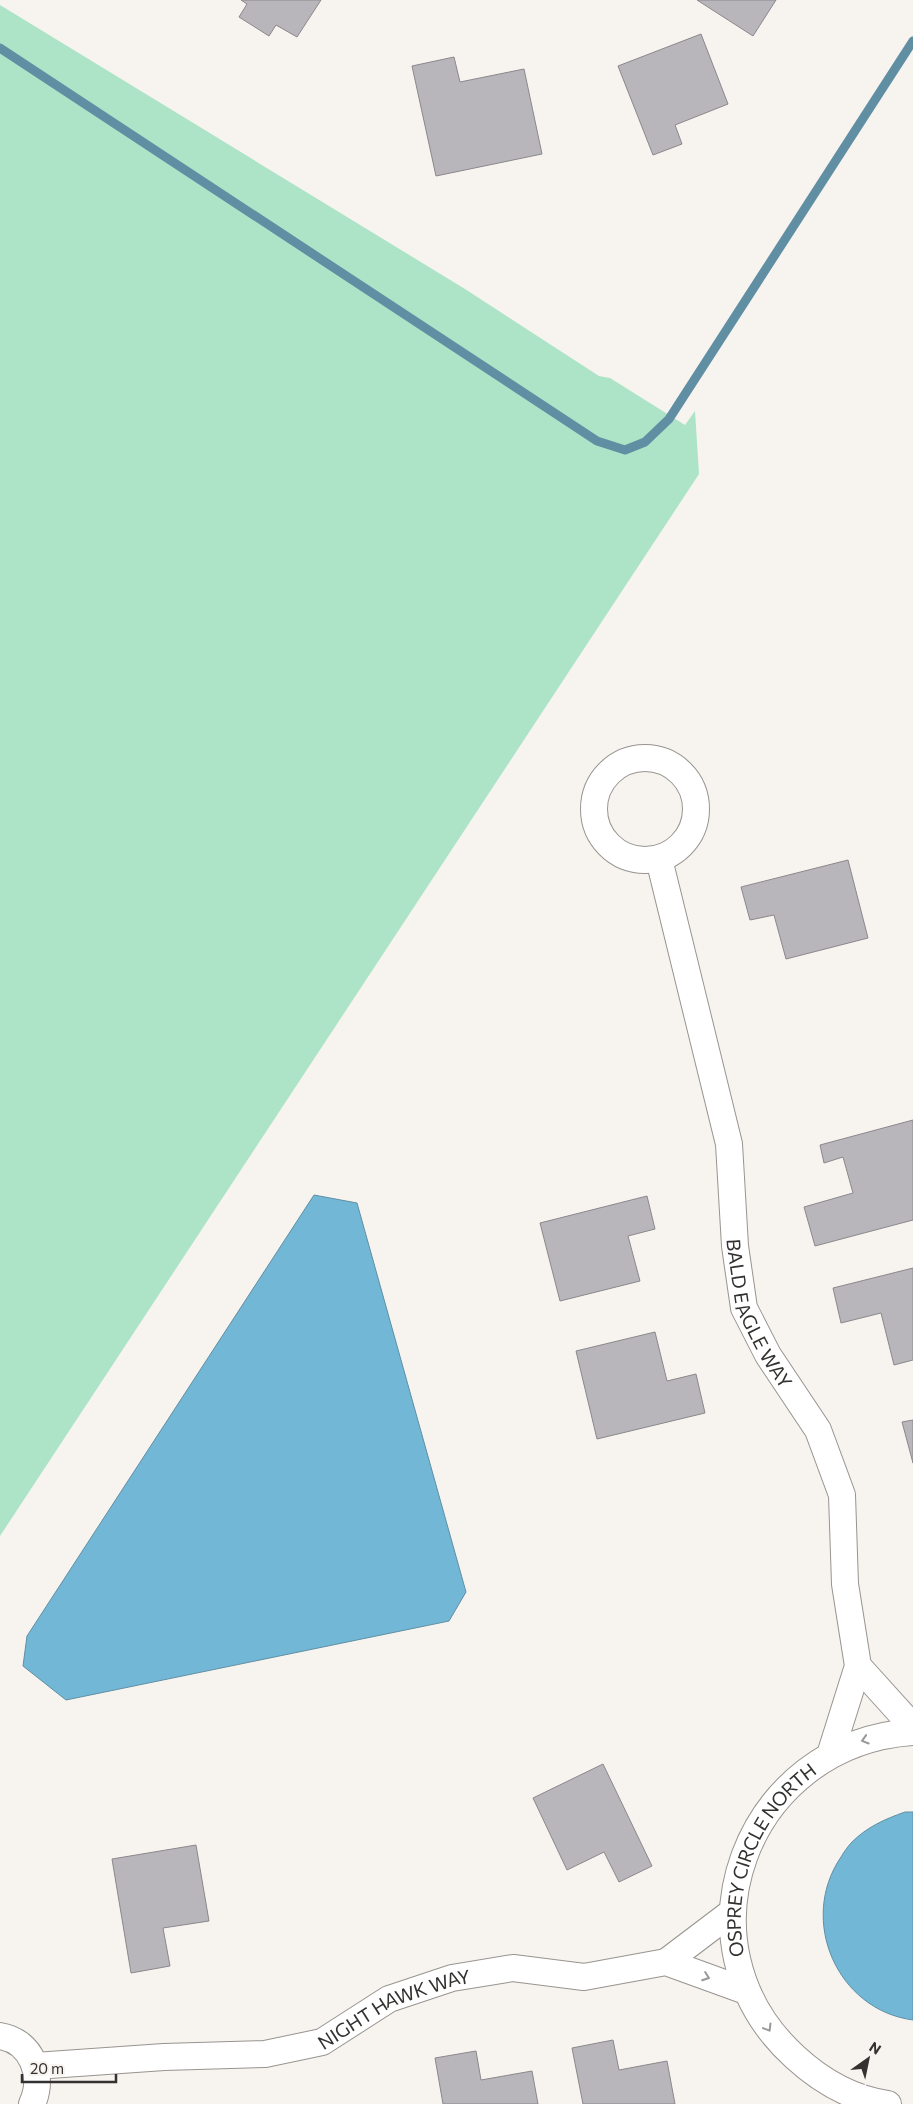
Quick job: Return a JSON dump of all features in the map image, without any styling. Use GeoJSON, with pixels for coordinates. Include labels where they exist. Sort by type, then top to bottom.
{"type":"FeatureCollection","features":[{"type":"Feature","properties":{"kind":"street","name":"BALD EAGLE WAY"},"geometry":{"type":"LineString","coordinates":[[659,859],[730,1144],[734,1246],[744,1308],[768,1355],[818,1430],[842,1495],[845,1584],[858,1666],[830,1755]]}},
{"type":"Feature","properties":{"kind":"street"},"geometry":{"type":"LineString","coordinates":[[858,1666],[913,1727]]}},
{"type":"Feature","properties":{"kind":"street","name":"OSPREY CIRCLE NORTH"},"geometry":{"type":"LineString","coordinates":[[888,2104],[867,2101],[816,2077],[775,2039],[746,1991],[735,1952],[732,1912],[741,1864],[760,1820],[791,1783],[810,1767],[830,1755],[872,1738],[913,1732]]}},
{"type":"Feature","properties":{"kind":"street"},"geometry":{"type":"LineString","coordinates":[[666,1962],[732,1912]]}},
{"type":"Feature","properties":{"kind":"street"},"geometry":{"type":"LineString","coordinates":[[666,1962],[746,1991]]}},
{"type":"Feature","properties":{"kind":"street","name":"NIGHT HAWK WAY"},"geometry":{"type":"LineString","coordinates":[[35,2066],[164,2057],[265,2054],[322,2042],[389,1999],[452,1978],[513,1968],[584,1977],[666,1962]]}},
{"type":"Feature","properties":{"kind":"street"},"geometry":{"type":"LineString","coordinates":[[0,2036],[19,2043],[29,2053],[35,2066],[38,2086],[32,2104]]}},
{"type":"Feature","properties":{"kind":"green space"},"geometry":{"type":"Polygon","coordinates":[[[0,5],[465,289],[599,376],[610,378],[685,425],[695,411],[699,474],[0,1536],[0,5]]]}},
{"type":"Feature","properties":{"kind":"water"},"geometry":{"type":"Polygon","coordinates":[[[314,1195],[357,1203],[466,1592],[449,1621],[66,1700],[23,1666],[27,1636],[314,1195]]]}},
{"type":"Feature","properties":{"kind":"water"},"geometry":{"type":"Polygon","coordinates":[[[905,1812],[913,1812],[913,2020],[886,2013],[864,1999],[845,1981],[832,1958],[825,1934],[823,1908],[829,1882],[849,1845],[870,1828],[905,1812]]]}},
{"type":"Feature","properties":{"kind":"building"},"geometry":{"type":"Polygon","coordinates":[[[241,0],[321,0],[297,37],[276,25],[269,36],[239,17],[247,4],[241,0]]]}},
{"type":"Feature","properties":{"kind":"building"},"geometry":{"type":"Polygon","coordinates":[[[697,0],[776,0],[753,36],[697,0]]]}},
{"type":"Feature","properties":{"kind":"building"},"geometry":{"type":"Polygon","coordinates":[[[701,34],[728,104],[675,125],[682,144],[653,155],[618,66],[701,34]]]}},
{"type":"Feature","properties":{"kind":"building"},"geometry":{"type":"Polygon","coordinates":[[[454,57],[460,82],[524,69],[542,154],[436,176],[412,66],[454,57]]]}},
{"type":"Feature","properties":{"kind":"building"},"geometry":{"type":"Polygon","coordinates":[[[848,860],[868,938],[786,959],[774,915],[750,920],[741,887],[848,860]]]}},
{"type":"Feature","properties":{"kind":"building"},"geometry":{"type":"Polygon","coordinates":[[[913,1120],[913,1220],[815,1246],[804,1207],[853,1193],[843,1157],[824,1163],[820,1145],[913,1120]]]}},
{"type":"Feature","properties":{"kind":"building"},"geometry":{"type":"Polygon","coordinates":[[[647,1196],[655,1229],[628,1236],[640,1281],[560,1301],[540,1223],[647,1196]]]}},
{"type":"Feature","properties":{"kind":"building"},"geometry":{"type":"Polygon","coordinates":[[[913,1268],[913,1360],[894,1365],[881,1313],[841,1323],[833,1288],[913,1268]]]}},
{"type":"Feature","properties":{"kind":"building"},"geometry":{"type":"Polygon","coordinates":[[[655,1332],[667,1381],[696,1374],[705,1413],[597,1439],[576,1351],[655,1332]]]}},
{"type":"Feature","properties":{"kind":"building"},"geometry":{"type":"Polygon","coordinates":[[[913,1420],[913,1463],[902,1422],[913,1420]]]}},
{"type":"Feature","properties":{"kind":"building"},"geometry":{"type":"Polygon","coordinates":[[[603,1764],[652,1866],[619,1882],[604,1852],[567,1870],[533,1798],[603,1764]]]}},
{"type":"Feature","properties":{"kind":"building"},"geometry":{"type":"Polygon","coordinates":[[[196,1845],[209,1921],[163,1928],[170,1966],[131,1973],[112,1859],[196,1845]]]}},
{"type":"Feature","properties":{"kind":"building"},"geometry":{"type":"Polygon","coordinates":[[[613,2040],[619,2070],[667,2061],[675,2104],[583,2104],[572,2048],[613,2040]]]}},
{"type":"Feature","properties":{"kind":"building"},"geometry":{"type":"Polygon","coordinates":[[[476,2051],[481,2080],[532,2071],[538,2104],[443,2104],[435,2058],[476,2051]]]}},
{"type":"Feature","properties":{"kind":"waterway"},"geometry":{"type":"LineString","coordinates":[[0,48],[597,441],[625,450],[645,442],[669,419],[913,41]]}}]}
